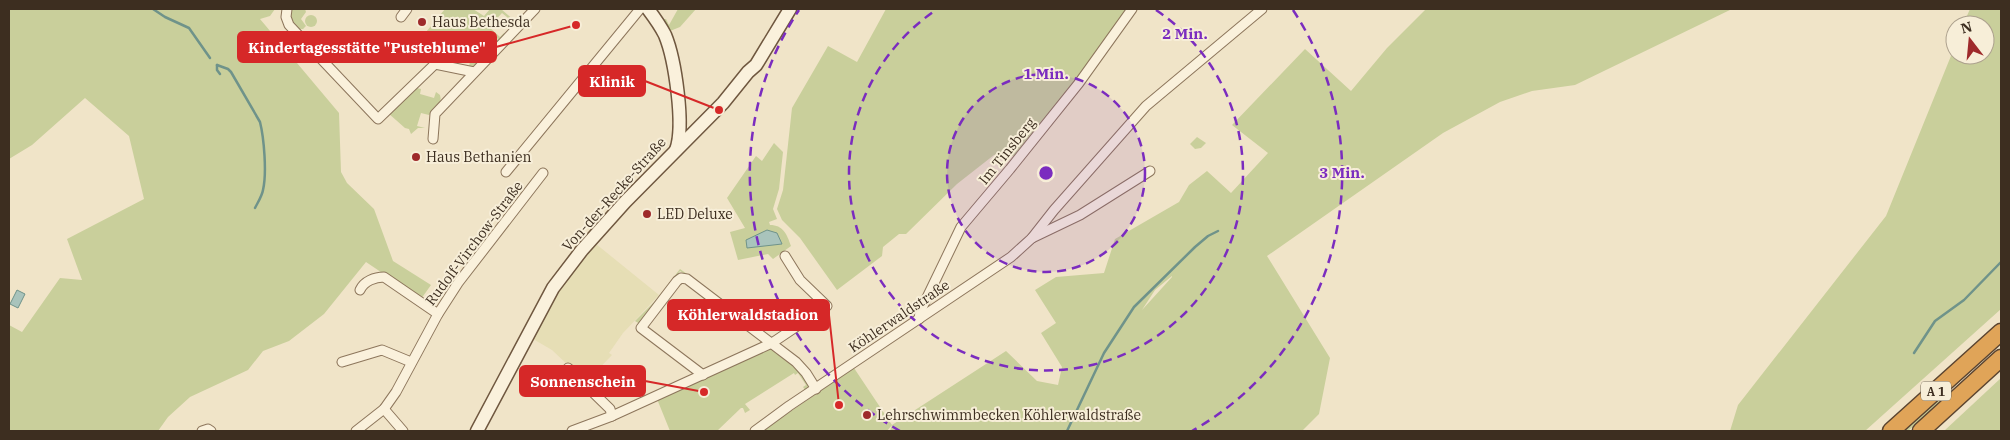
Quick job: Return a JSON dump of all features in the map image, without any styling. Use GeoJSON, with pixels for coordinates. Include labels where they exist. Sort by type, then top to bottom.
{"type":"FeatureCollection","features":[{"type":"Feature","properties":{"kind":"highway","name":"A 1"},"geometry":{"type":"LineString","coordinates":[[1891,431],[2001,332]]}},
{"type":"Feature","properties":{"kind":"highway","name":"A 1"},"geometry":{"type":"LineString","coordinates":[[1921,431],[2001,358]]}},
{"type":"Feature","properties":{"kind":"street"},"geometry":{"type":"LineString","coordinates":[[287,9],[286,17],[289,25],[378,119],[435,64],[474,72]]}},
{"type":"Feature","properties":{"kind":"street"},"geometry":{"type":"LineString","coordinates":[[400,16],[407,9]]}},
{"type":"Feature","properties":{"kind":"street"},"geometry":{"type":"LineString","coordinates":[[433,138],[435,114],[534,9]]}},
{"type":"Feature","properties":{"kind":"street"},"geometry":{"type":"LineString","coordinates":[[506,172],[640,9]]}},
{"type":"Feature","properties":{"kind":"street"},"geometry":{"type":"LineString","coordinates":[[648,9],[661,27],[670,51],[678,103],[691,128]]}},
{"type":"Feature","properties":{"kind":"street","name":"Von-der-Recke-Straße"},"geometry":{"type":"LineString","coordinates":[[477,431],[553,288],[582,250],[624,202],[676,150],[691,128],[756,65],[790,9]]}},
{"type":"Feature","properties":{"kind":"street","name":"Im Tinsberg"},"geometry":{"type":"LineString","coordinates":[[920,319],[920,312],[961,227],[1079,83],[1132,9]]}},
{"type":"Feature","properties":{"kind":"street","name":"Köhlerwaldstraße"},"geometry":{"type":"LineString","coordinates":[[755,431],[1011,257],[1032,238],[1054,210],[1146,106],[1262,9]]}},
{"type":"Feature","properties":{"kind":"street","name":"Köhlerwaldstraße"},"geometry":{"type":"LineString","coordinates":[[1032,238],[1080,215],[1150,171]]}},
{"type":"Feature","properties":{"kind":"street","name":"Rudolf-Virchow-Straße"},"geometry":{"type":"LineString","coordinates":[[356,431],[384,409],[396,392],[438,314],[458,283],[544,173]]}},
{"type":"Feature","properties":{"kind":"street"},"geometry":{"type":"LineString","coordinates":[[572,431],[612,416],[772,344],[827,306],[800,280],[785,256]]}},
{"type":"Feature","properties":{"kind":"street"},"geometry":{"type":"LineString","coordinates":[[360,290],[362,286],[372,279],[384,277],[438,314]]}},
{"type":"Feature","properties":{"kind":"street"},"geometry":{"type":"LineString","coordinates":[[703,375],[641,328],[679,279],[686,279],[796,362],[816,389]]}},
{"type":"Feature","properties":{"kind":"street"},"geometry":{"type":"LineString","coordinates":[[342,362],[382,350],[411,362]]}},
{"type":"Feature","properties":{"kind":"street"},"geometry":{"type":"LineString","coordinates":[[568,368],[610,409],[612,416]]}},
{"type":"Feature","properties":{"kind":"street"},"geometry":{"type":"LineString","coordinates":[[384,409],[402,431]]}},
{"type":"Feature","properties":{"kind":"street"},"geometry":{"type":"LineString","coordinates":[[202,431],[205,429],[211,431]]}},
{"type":"Feature","properties":{"kind":"shaded area"},"geometry":{"type":"Polygon","coordinates":[[[596,244],[659,295],[623,333],[609,353],[612,355],[586,382],[552,350],[533,339],[560,289],[596,244]]]}},
{"type":"Feature","properties":{"kind":"green space"},"geometry":{"type":"Polygon","coordinates":[[[9,9],[275,9],[270,16],[260,19],[339,113],[341,172],[347,183],[374,209],[393,261],[431,285],[421,299],[366,262],[324,314],[289,341],[263,351],[248,370],[190,397],[168,417],[158,431],[9,431],[9,325],[22,332],[60,278],[82,280],[67,239],[144,199],[129,136],[85,98],[32,145],[9,159],[9,9]]]}},
{"type":"Feature","properties":{"kind":"green space"},"geometry":{"type":"Polygon","coordinates":[[[290,9],[305,9],[306,12],[301,19],[306,26],[303,29],[298,29],[292,22],[290,9]]]}},
{"type":"Feature","properties":{"kind":"green space"},"geometry":{"type":"Polygon","coordinates":[[[445,9],[473,9],[484,16],[490,9],[501,9],[515,21],[519,17],[521,19],[511,29],[509,27],[513,22],[502,13],[489,27],[500,37],[504,33],[505,35],[496,45],[494,43],[498,39],[489,31],[475,45],[484,54],[489,49],[490,51],[476,65],[469,67],[470,61],[442,53],[436,40],[426,32],[445,9]]]}},
{"type":"Feature","properties":{"kind":"green space"},"geometry":{"type":"Polygon","coordinates":[[[678,9],[696,9],[680,27],[670,31],[664,19],[666,19],[669,25],[678,9]]]}},
{"type":"Feature","properties":{"kind":"green space"},"geometry":{"type":"Polygon","coordinates":[[[886,9],[1128,9],[1082,85],[1018,158],[1004,153],[994,155],[957,184],[906,234],[899,234],[883,247],[882,256],[837,290],[800,238],[782,220],[777,209],[783,190],[792,108],[828,46],[857,62],[886,9]]]}},
{"type":"Feature","properties":{"kind":"green space"},"geometry":{"type":"Polygon","coordinates":[[[1426,9],[1732,9],[1575,85],[1532,91],[1500,102],[1443,133],[1267,256],[1330,358],[1319,414],[1302,431],[890,431],[892,425],[1006,351],[1037,381],[1058,385],[1062,367],[1041,333],[1056,323],[1035,290],[1056,277],[1104,273],[1115,239],[1179,202],[1189,185],[1207,171],[1231,193],[1268,153],[1232,125],[1305,49],[1351,91],[1387,48],[1426,9]],[[1172,277],[1155,290],[1142,310],[1172,277]]]}},
{"type":"Feature","properties":{"kind":"green space"},"geometry":{"type":"Polygon","coordinates":[[[1970,9],[2001,9],[2001,309],[1865,431],[1730,431],[1738,405],[1886,216],[1947,65],[1995,65],[1995,15],[1967,15],[1970,9]]]}},
{"type":"Feature","properties":{"kind":"green space"},"geometry":{"type":"Polygon","coordinates":[[[309,15],[313,15],[317,21],[313,27],[309,27],[305,23],[305,19],[309,15]]]}},
{"type":"Feature","properties":{"kind":"green space"},"geometry":{"type":"Polygon","coordinates":[[[417,88],[421,89],[420,94],[434,98],[436,92],[441,98],[438,106],[429,115],[421,113],[417,126],[425,128],[418,128],[411,134],[409,129],[405,128],[388,113],[417,88]]]}},
{"type":"Feature","properties":{"kind":"green space"},"geometry":{"type":"Polygon","coordinates":[[[1197,137],[1206,143],[1201,148],[1195,149],[1190,144],[1197,137]]]}},
{"type":"Feature","properties":{"kind":"green space"},"geometry":{"type":"Polygon","coordinates":[[[774,143],[783,152],[779,189],[773,209],[777,219],[769,222],[770,225],[781,228],[784,231],[791,246],[773,259],[768,254],[738,260],[730,232],[745,228],[727,198],[756,156],[762,161],[774,143]]]}},
{"type":"Feature","properties":{"kind":"green space"},"geometry":{"type":"Polygon","coordinates":[[[680,269],[701,284],[680,271],[640,324],[635,321],[655,301],[680,269]]]}},
{"type":"Feature","properties":{"kind":"green space"},"geometry":{"type":"Polygon","coordinates":[[[771,348],[797,368],[809,385],[806,391],[803,387],[806,385],[798,373],[795,375],[794,373],[745,404],[750,410],[745,413],[743,408],[741,408],[717,431],[670,431],[657,399],[771,348]]]}},
{"type":"Feature","properties":{"kind":"green space"},"geometry":{"type":"Polygon","coordinates":[[[854,368],[892,425],[887,431],[762,431],[854,368]]]}},
{"type":"Feature","properties":{"kind":"green space"},"geometry":{"type":"Polygon","coordinates":[[[2001,378],[2001,431],[1944,431],[2001,378]]]}},
{"type":"Feature","properties":{"kind":"green space"},"geometry":{"type":"Polygon","coordinates":[[[1948,391],[1950,394],[1908,431],[1904,431],[1948,391]]]}},
{"type":"Feature","properties":{"kind":"water"},"geometry":{"type":"Polygon","coordinates":[[[767,230],[777,233],[782,244],[747,248],[746,240],[767,230]]]}},
{"type":"Feature","properties":{"kind":"water"},"geometry":{"type":"Polygon","coordinates":[[[17,290],[25,294],[18,308],[10,304],[17,290]]]}},
{"type":"Feature","properties":{"kind":"waterway"},"geometry":{"type":"LineString","coordinates":[[153,9],[189,28],[210,58]]}},
{"type":"Feature","properties":{"kind":"waterway"},"geometry":{"type":"LineString","coordinates":[[217,65],[231,72],[260,122],[264,146],[265,174],[260,199],[255,208]]}},
{"type":"Feature","properties":{"kind":"waterway"},"geometry":{"type":"LineString","coordinates":[[217,65],[217,70],[220,74]]}},
{"type":"Feature","properties":{"kind":"waterway"},"geometry":{"type":"LineString","coordinates":[[1067,431],[1104,353],[1134,307],[1195,247],[1208,236],[1218,231]]}},
{"type":"Feature","properties":{"kind":"waterway"},"geometry":{"type":"LineString","coordinates":[[1914,353],[1935,321],[1964,300],[2001,262]]}},
{"type":"Feature","properties":{"kind":"place","name":"Haus Bethesda"},"geometry":{"type":"Point","coordinates":[422,22]}},
{"type":"Feature","properties":{"kind":"place","name":"Kindertagesstätte \"Pusteblume\""},"geometry":{"type":"Point","coordinates":[576,25]}},
{"type":"Feature","properties":{"kind":"place","name":"Klinik"},"geometry":{"type":"Point","coordinates":[719,110]}},
{"type":"Feature","properties":{"kind":"place","name":"Haus Bethanien"},"geometry":{"type":"Point","coordinates":[416,157]}},
{"type":"Feature","properties":{"kind":"place","name":"LED Deluxe"},"geometry":{"type":"Point","coordinates":[647,214]}},
{"type":"Feature","properties":{"kind":"place","name":"Sonnenschein"},"geometry":{"type":"Point","coordinates":[704,392]}},
{"type":"Feature","properties":{"kind":"place","name":"Köhlerwaldstadion"},"geometry":{"type":"Point","coordinates":[839,405]}},
{"type":"Feature","properties":{"kind":"place","name":"Lehrschwimmbecken Köhlerwaldstraße"},"geometry":{"type":"Point","coordinates":[867,415]}}]}
